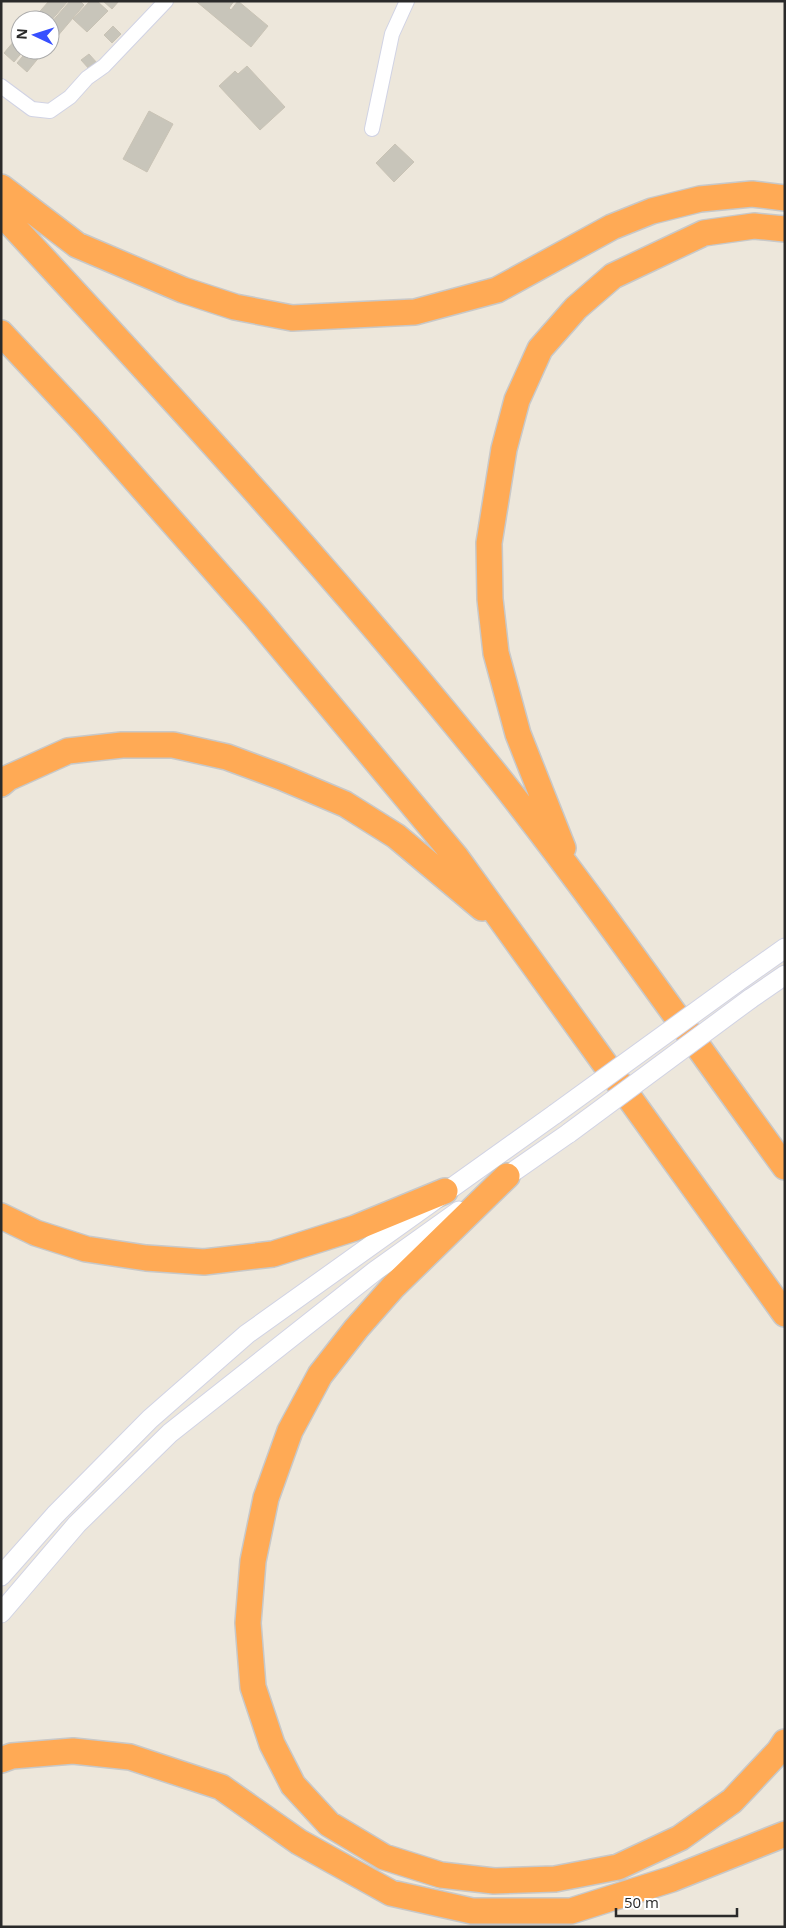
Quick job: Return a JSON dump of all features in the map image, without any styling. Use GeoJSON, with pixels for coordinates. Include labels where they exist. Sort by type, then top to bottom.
{"type":"FeatureCollection","features":[{"type":"Feature","properties":{"kind":"highway"},"geometry":{"type":"LineString","coordinates":[[1,187],[77,245],[183,290],[235,306],[292,318],[415,312],[497,290],[612,227],[652,211],[700,199],[752,194],[785,198]]}},
{"type":"Feature","properties":{"kind":"highway"},"geometry":{"type":"LineString","coordinates":[[1,213],[147,370],[328,572],[497,776],[573,874],[785,1168]]}},
{"type":"Feature","properties":{"kind":"highway"},"geometry":{"type":"LineString","coordinates":[[573,874],[518,734],[496,652],[490,598],[489,543],[504,449],[516,400],[540,349],[576,308],[613,276],[704,233],[754,226],[785,229]]}},
{"type":"Feature","properties":{"kind":"highway"},"geometry":{"type":"LineString","coordinates":[[1,333],[87,425],[256,616],[456,857],[512,932],[785,1314]]}},
{"type":"Feature","properties":{"kind":"highway"},"geometry":{"type":"LineString","coordinates":[[1,784],[8,778],[68,751],[122,745],[173,745],[226,758],[281,777],[345,804],[396,836],[512,932]]}},
{"type":"Feature","properties":{"kind":"highway"},"geometry":{"type":"LineString","coordinates":[[507,1176],[394,1287],[356,1329],[320,1375],[290,1431],[266,1498],[253,1561],[248,1623],[252,1687],[272,1744],[293,1785],[329,1824],[384,1857],[441,1875],[494,1881],[555,1879],[618,1867],[680,1838],[732,1801],[779,1751],[785,1742]]}},
{"type":"Feature","properties":{"kind":"highway"},"geometry":{"type":"LineString","coordinates":[[1,1216],[36,1234],[86,1249],[146,1258],[204,1262],[273,1254],[355,1228],[445,1191]]}},
{"type":"Feature","properties":{"kind":"highway"},"geometry":{"type":"LineString","coordinates":[[1,1760],[12,1756],[73,1751],[130,1757],[222,1787],[299,1842],[391,1893],[472,1911],[572,1911],[672,1879],[785,1834]]}},
{"type":"Feature","properties":{"kind":"street"},"geometry":{"type":"LineString","coordinates":[[1,86],[32,109],[50,111],[70,97],[87,78],[104,66],[166,1]]}},
{"type":"Feature","properties":{"kind":"street"},"geometry":{"type":"LineString","coordinates":[[372,129],[392,34],[407,1]]}},
{"type":"Feature","properties":{"kind":"street"},"geometry":{"type":"LineString","coordinates":[[1,1576],[55,1515],[150,1419],[247,1334],[785,948]]}},
{"type":"Feature","properties":{"kind":"street"},"geometry":{"type":"LineString","coordinates":[[1,1612],[77,1524],[170,1433],[375,1271],[569,1133],[785,974]]}},
{"type":"Feature","properties":{"kind":"building"},"geometry":{"type":"Polygon","coordinates":[[[49,1],[68,1],[60,10],[41,10],[49,1]]]}},
{"type":"Feature","properties":{"kind":"building"},"geometry":{"type":"Polygon","coordinates":[[[70,1],[80,1],[84,5],[60,33],[60,12],[70,1]]]}},
{"type":"Feature","properties":{"kind":"building"},"geometry":{"type":"Polygon","coordinates":[[[90,1],[97,1],[108,11],[87,32],[73,19],[90,1]]]}},
{"type":"Feature","properties":{"kind":"building"},"geometry":{"type":"Polygon","coordinates":[[[103,1],[119,1],[112,9],[103,1]]]}},
{"type":"Feature","properties":{"kind":"building"},"geometry":{"type":"Polygon","coordinates":[[[198,1],[234,1],[229,8],[231,10],[238,1],[268,26],[251,47],[198,1]]]}},
{"type":"Feature","properties":{"kind":"building"},"geometry":{"type":"Polygon","coordinates":[[[113,26],[121,34],[112,43],[104,35],[113,26]]]}},
{"type":"Feature","properties":{"kind":"building"},"geometry":{"type":"Polygon","coordinates":[[[10,46],[10,58],[4,53],[10,46]]]}},
{"type":"Feature","properties":{"kind":"building"},"geometry":{"type":"Polygon","coordinates":[[[89,54],[98,64],[90,70],[81,60],[89,54]]]}},
{"type":"Feature","properties":{"kind":"building"},"geometry":{"type":"Polygon","coordinates":[[[20,60],[37,60],[27,72],[17,63],[20,60]]]}},
{"type":"Feature","properties":{"kind":"building"},"geometry":{"type":"Polygon","coordinates":[[[247,66],[285,107],[260,130],[219,86],[235,71],[238,74],[247,66]]]}},
{"type":"Feature","properties":{"kind":"building"},"geometry":{"type":"Polygon","coordinates":[[[149,111],[173,124],[147,172],[123,159],[149,111]]]}},
{"type":"Feature","properties":{"kind":"building"},"geometry":{"type":"Polygon","coordinates":[[[395,144],[414,162],[394,182],[376,163],[395,144]]]}}]}
